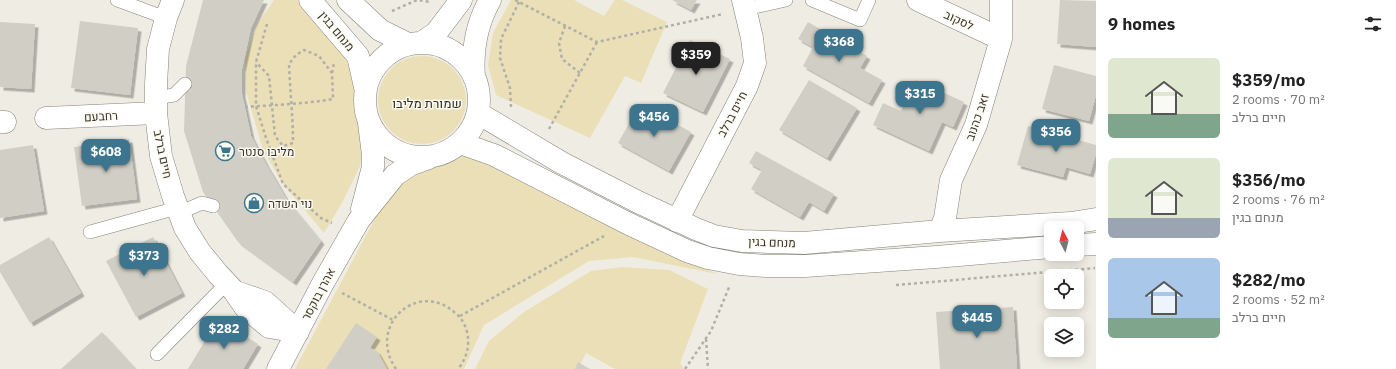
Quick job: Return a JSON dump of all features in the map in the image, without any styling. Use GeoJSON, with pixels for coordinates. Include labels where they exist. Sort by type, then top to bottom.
{"type":"FeatureCollection","features":[{"type":"Feature","properties":{"kind":"street","name":"מנחם בגין"},"geometry":{"type":"LineString","coordinates":[[310,0],[358,56],[366,87]]}},
{"type":"Feature","properties":{"kind":"street"},"geometry":{"type":"LineString","coordinates":[[348,0],[380,30],[414,44],[438,45],[453,52],[465,62],[474,76]]}},
{"type":"Feature","properties":{"kind":"street"},"geometry":{"type":"LineString","coordinates":[[461,0],[436,33],[414,44],[393,50],[381,60],[371,72],[364,97],[365,110],[369,122],[378,138],[392,149],[408,156],[426,157],[452,148],[471,129],[478,113],[479,96],[474,76],[473,62],[478,27],[490,0]]}},
{"type":"Feature","properties":{"kind":"street","name":"לסקוב"},"geometry":{"type":"LineString","coordinates":[[918,0],[1001,39]]}},
{"type":"Feature","properties":{"kind":"street","name":"זאב כהנוב"},"geometry":{"type":"LineString","coordinates":[[940,231],[951,180],[976,125],[1001,39],[1001,0]]}},
{"type":"Feature","properties":{"kind":"street","name":"חיים ברלב"},"geometry":{"type":"LineString","coordinates":[[677,221],[747,86],[754,63],[752,38],[744,4]]}},
{"type":"Feature","properties":{"kind":"street","name":"חיים ברלב"},"geometry":{"type":"LineString","coordinates":[[170,9],[158,49],[156,105],[161,156],[178,211],[185,228],[200,252],[246,307],[269,327],[298,332]]}},
{"type":"Feature","properties":{"kind":"street","name":"רחבעם"},"geometry":{"type":"LineString","coordinates":[[46,118],[156,105]]}},
{"type":"Feature","properties":{"kind":"street","name":"מנחם בגין"},"geometry":{"type":"LineString","coordinates":[[478,113],[562,163],[677,221],[714,236],[742,241],[804,243],[940,231],[1071,223],[1096,219]]}},
{"type":"Feature","properties":{"kind":"street","name":"אהרן בוקסר"},"geometry":{"type":"LineString","coordinates":[[359,220],[369,187],[373,167],[369,122]]}},
{"type":"Feature","properties":{"kind":"street","name":"מנחם בגין"},"geometry":{"type":"LineString","coordinates":[[452,148],[494,155],[686,251],[708,258],[739,264],[805,266],[1044,248]]}},
{"type":"Feature","properties":{"kind":"street","name":"אהרן בוקסר"},"geometry":{"type":"LineString","coordinates":[[278,369],[323,283],[359,220],[395,175],[410,165],[452,148]]}},
{"type":"Feature","properties":{"kind":"street"},"geometry":{"type":"LineString","coordinates":[[1084,245],[1096,244]]}},
{"type":"Feature","properties":{"kind":"lane"},"geometry":{"type":"LineString","coordinates":[[117,0],[170,9]]}},
{"type":"Feature","properties":{"kind":"lane"},"geometry":{"type":"LineString","coordinates":[[744,4],[786,0]]}},
{"type":"Feature","properties":{"kind":"lane"},"geometry":{"type":"LineString","coordinates":[[812,0],[860,20],[869,0]]}},
{"type":"Feature","properties":{"kind":"lane"},"geometry":{"type":"LineString","coordinates":[[156,105],[174,95],[185,84]]}},
{"type":"Feature","properties":{"kind":"lane"},"geometry":{"type":"LineString","coordinates":[[90,232],[178,211],[202,203],[213,206]]}},
{"type":"Feature","properties":{"kind":"lane"},"geometry":{"type":"LineString","coordinates":[[157,354],[230,287]]}},
{"type":"Feature","properties":{"kind":"path"},"geometry":{"type":"LineString","coordinates":[[515,0],[520,1],[597,42],[744,4]]}},
{"type":"Feature","properties":{"kind":"path"},"geometry":{"type":"LineString","coordinates":[[501,39],[520,1]]}},
{"type":"Feature","properties":{"kind":"path"},"geometry":{"type":"LineString","coordinates":[[267,24],[256,62],[256,106],[283,184],[321,218]]}},
{"type":"Feature","properties":{"kind":"path"},"geometry":{"type":"LineString","coordinates":[[565,26],[559,43],[562,59],[580,73]]}},
{"type":"Feature","properties":{"kind":"path"},"geometry":{"type":"LineString","coordinates":[[548,132],[597,42]]}},
{"type":"Feature","properties":{"kind":"path"},"geometry":{"type":"LineString","coordinates":[[256,62],[269,76],[275,136],[284,146],[293,143],[288,64],[296,55],[304,50],[319,56],[332,73]]}},
{"type":"Feature","properties":{"kind":"path"},"geometry":{"type":"LineString","coordinates":[[245,106],[312,103],[333,99],[332,73],[335,58]]}},
{"type":"Feature","properties":{"kind":"path"},"geometry":{"type":"LineString","coordinates":[[460,316],[628,223]]}},
{"type":"Feature","properties":{"kind":"path"},"geometry":{"type":"LineString","coordinates":[[685,369],[711,331],[739,264]]}},
{"type":"Feature","properties":{"kind":"path"},"geometry":{"type":"LineString","coordinates":[[896,285],[1096,268]]}},
{"type":"Feature","properties":{"kind":"path"},"geometry":{"type":"LineString","coordinates":[[323,283],[393,320]]}},
{"type":"Feature","properties":{"kind":"path"},"geometry":{"type":"LineString","coordinates":[[396,369],[389,357],[386,345],[388,332],[393,320],[402,310],[412,304],[425,301],[438,302],[450,308],[460,316],[466,327],[469,339],[468,352],[463,364],[458,369]]}},
{"type":"Feature","properties":{"kind":"path"},"geometry":{"type":"LineString","coordinates":[[706,339],[708,369]]}},
{"type":"Feature","properties":{"kind":"shaded area"},"geometry":{"type":"Polygon","coordinates":[[[274,0],[297,0],[329,31],[344,56],[354,77],[363,144],[360,166],[342,203],[324,233],[283,184],[263,150],[246,92],[245,58],[258,23],[274,0]]]}},
{"type":"Feature","properties":{"kind":"shaded area"},"geometry":{"type":"Polygon","coordinates":[[[511,0],[574,0],[604,16],[615,0],[622,0],[667,22],[641,83],[625,76],[590,138],[496,95],[488,65],[493,33],[511,0]]]}},
{"type":"Feature","properties":{"kind":"shaded area"},"geometry":{"type":"Polygon","coordinates":[[[422,56],[439,59],[447,63],[459,75],[463,83],[466,100],[463,117],[459,125],[447,137],[439,141],[422,144],[405,141],[397,137],[385,125],[381,117],[378,100],[381,83],[385,75],[397,63],[405,59],[422,56]]]}},
{"type":"Feature","properties":{"kind":"shaded area"},"geometry":{"type":"Polygon","coordinates":[[[467,154],[717,274],[633,257],[589,261],[484,325],[464,369],[295,369],[379,211],[406,180],[467,154]]]}},
{"type":"Feature","properties":{"kind":"shaded area"},"geometry":{"type":"Polygon","coordinates":[[[623,267],[669,270],[708,289],[680,363],[684,369],[615,369],[586,353],[578,369],[475,369],[489,341],[524,312],[591,271],[623,267]]]}},
{"type":"Feature","properties":{"kind":"building","name":"מליבו סנטר"},"geometry":{"type":"Polygon","coordinates":[[[203,0],[264,0],[251,28],[242,69],[242,94],[251,136],[287,200],[321,241],[293,282],[238,242],[203,192],[184,131],[186,66],[203,0]]]}},
{"type":"Feature","properties":{"kind":"building"},"geometry":{"type":"Polygon","coordinates":[[[672,0],[697,0],[691,10],[672,0]]]}},
{"type":"Feature","properties":{"kind":"building"},"geometry":{"type":"Polygon","coordinates":[[[1060,0],[1096,1],[1096,47],[1057,44],[1060,0]]]}},
{"type":"Feature","properties":{"kind":"building"},"geometry":{"type":"Polygon","coordinates":[[[80,21],[138,28],[130,95],[71,88],[80,21]]]}},
{"type":"Feature","properties":{"kind":"building"},"geometry":{"type":"Polygon","coordinates":[[[0,22],[35,24],[31,89],[0,87],[0,22]]]}},
{"type":"Feature","properties":{"kind":"building"},"geometry":{"type":"Polygon","coordinates":[[[808,22],[867,56],[860,68],[882,80],[869,103],[803,66],[813,47],[798,39],[808,22]]]}},
{"type":"Feature","properties":{"kind":"building"},"geometry":{"type":"Polygon","coordinates":[[[690,40],[730,59],[703,112],[663,93],[690,40]]]}},
{"type":"Feature","properties":{"kind":"building"},"geometry":{"type":"Polygon","coordinates":[[[1054,65],[1096,76],[1096,95],[1089,121],[1042,109],[1054,65]]]}},
{"type":"Feature","properties":{"kind":"building"},"geometry":{"type":"Polygon","coordinates":[[[809,80],[857,108],[827,158],[779,130],[809,80]]]}},
{"type":"Feature","properties":{"kind":"building"},"geometry":{"type":"Polygon","coordinates":[[[916,80],[964,102],[953,127],[942,122],[929,151],[873,125],[883,103],[901,111],[916,80]]]}},
{"type":"Feature","properties":{"kind":"building"},"geometry":{"type":"Polygon","coordinates":[[[640,104],[691,132],[669,171],[618,143],[640,104]]]}},
{"type":"Feature","properties":{"kind":"building"},"geometry":{"type":"Polygon","coordinates":[[[1028,126],[1096,145],[1096,154],[1090,174],[1066,167],[1063,177],[1017,165],[1028,126]]]}},
{"type":"Feature","properties":{"kind":"building"},"geometry":{"type":"Polygon","coordinates":[[[129,139],[137,199],[82,206],[74,147],[129,139]]]}},
{"type":"Feature","properties":{"kind":"building"},"geometry":{"type":"Polygon","coordinates":[[[33,145],[44,211],[0,218],[0,150],[33,145]]]}},
{"type":"Feature","properties":{"kind":"building"},"geometry":{"type":"Polygon","coordinates":[[[756,151],[834,194],[824,211],[809,202],[800,217],[751,189],[762,170],[749,163],[756,151]]]}},
{"type":"Feature","properties":{"kind":"building"},"geometry":{"type":"Polygon","coordinates":[[[49,237],[81,293],[30,323],[0,272],[0,265],[49,237]]]}},
{"type":"Feature","properties":{"kind":"building"},"geometry":{"type":"Polygon","coordinates":[[[153,237],[182,293],[136,317],[106,261],[153,237]]]}},
{"type":"Feature","properties":{"kind":"building"},"geometry":{"type":"Polygon","coordinates":[[[1013,307],[1017,369],[940,369],[936,312],[1013,307]]]}},
{"type":"Feature","properties":{"kind":"building"},"geometry":{"type":"Polygon","coordinates":[[[218,319],[258,344],[243,369],[188,369],[218,319]]]}},
{"type":"Feature","properties":{"kind":"building"},"geometry":{"type":"Polygon","coordinates":[[[356,323],[377,337],[370,348],[377,351],[387,369],[326,369],[356,323]]]}},
{"type":"Feature","properties":{"kind":"building"},"geometry":{"type":"Polygon","coordinates":[[[102,332],[136,369],[61,369],[102,332]]]}},
{"type":"Feature","properties":{"kind":"building"},"geometry":{"type":"Polygon","coordinates":[[[578,362],[590,369],[575,369],[578,362]]]}},
{"type":"Feature","properties":{"kind":"place","name":"מליבו סנטר"},"geometry":{"type":"Point","coordinates":[225,151]}},
{"type":"Feature","properties":{"kind":"place","name":"נוי השדה"},"geometry":{"type":"Point","coordinates":[254,203]}},
{"type":"Feature","properties":{"kind":"district","name":"שמורת מליבו"},"geometry":{"type":"Point","coordinates":[427,103]}}]}
